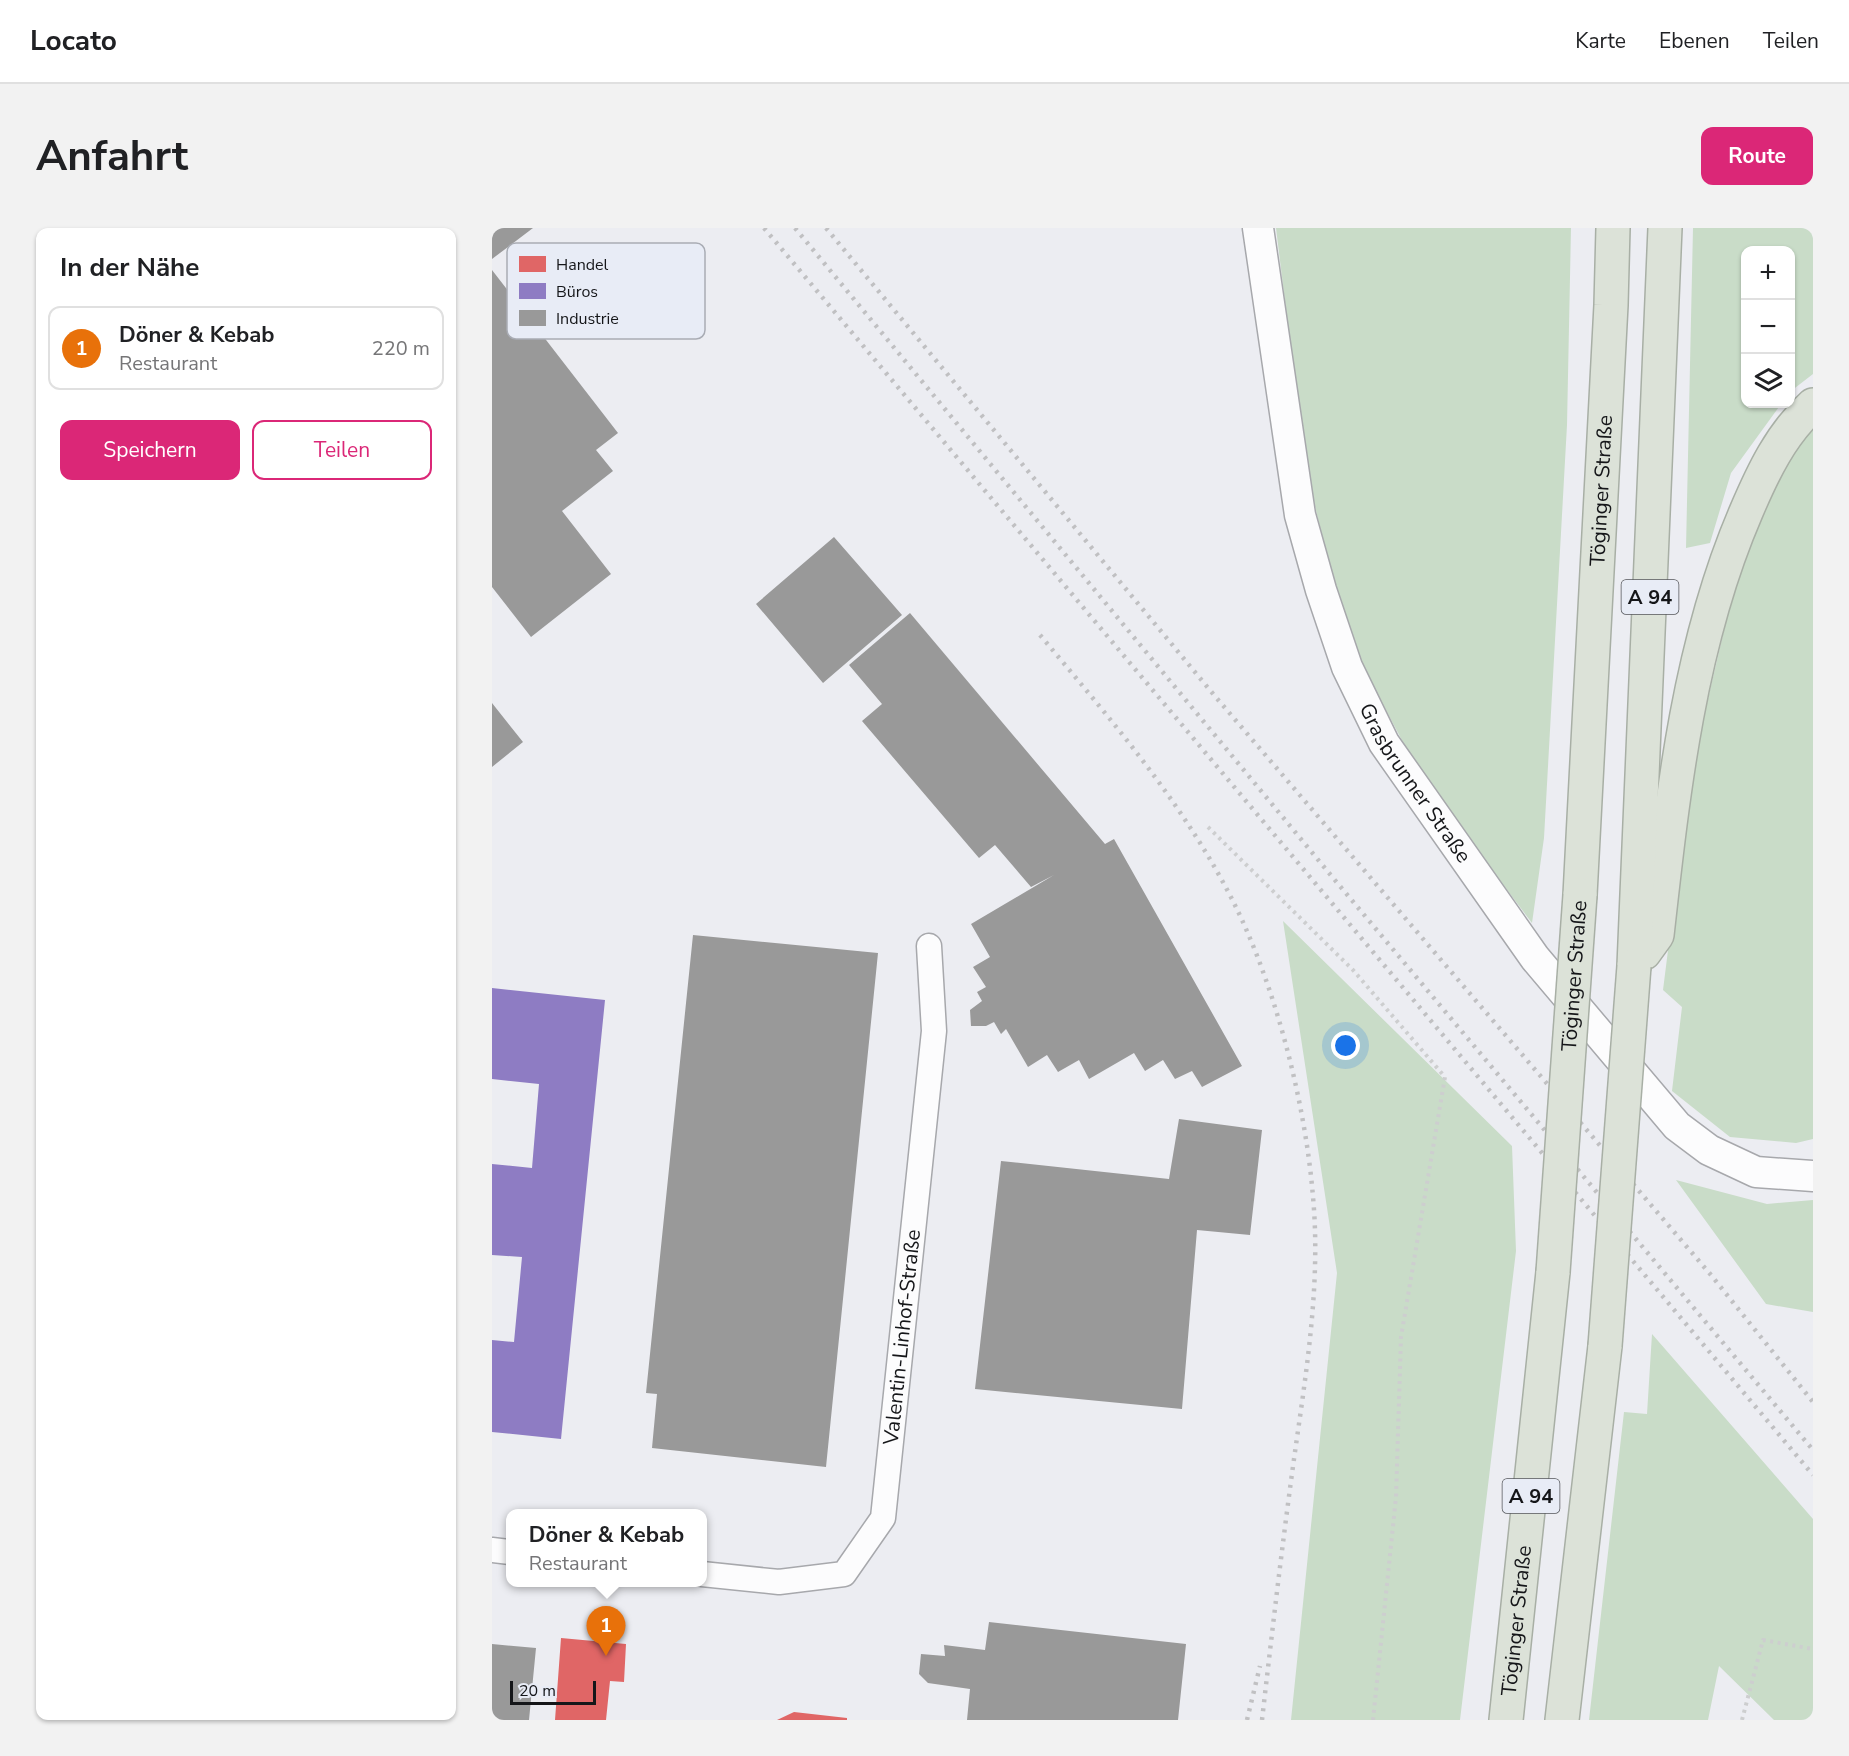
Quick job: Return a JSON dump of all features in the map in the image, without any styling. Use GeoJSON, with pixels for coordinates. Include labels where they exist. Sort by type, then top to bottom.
{"type":"FeatureCollection","features":[{"type":"Feature","properties":{"kind":"highway","name":"Töginger Straße"},"geometry":{"type":"LineString","coordinates":[[1506,1720],[1553,1272],[1580,895],[1611,305],[1613,228]]}},
{"type":"Feature","properties":{"kind":"highway","name":"A 94"},"geometry":{"type":"LineString","coordinates":[[1562,1720],[1605,1346],[1634,966],[1665,228]]}},
{"type":"Feature","properties":{"kind":"highway"},"geometry":{"type":"LineString","coordinates":[[1634,966],[1657,935],[1680,750],[1707,629],[1730,547],[1773,454],[1799,417],[1813,405]]}},
{"type":"Feature","properties":{"kind":"street","name":"Grasbrunner Straße"},"geometry":{"type":"LineString","coordinates":[[1258,228],[1300,515],[1320,590],[1347,667],[1384,743],[1535,958],[1677,1126],[1709,1150],[1756,1172],[1813,1176]]}},
{"type":"Feature","properties":{"kind":"street","name":"Valentin-Linhof-Straße"},"geometry":{"type":"LineString","coordinates":[[707,1575],[779,1582],[844,1574],[883,1518],[934,1031],[929,946]]}},
{"type":"Feature","properties":{"kind":"path"},"geometry":{"type":"LineString","coordinates":[[1208,827],[1353,970],[1445,1077],[1401,1337],[1396,1497],[1373,1720]]}},
{"type":"Feature","properties":{"kind":"path"},"geometry":{"type":"LineString","coordinates":[[1742,1720],[1764,1640],[1813,1649]]}},
{"type":"Feature","properties":{"kind":"green space"},"geometry":{"type":"Polygon","coordinates":[[[1276,228],[1571,228],[1567,425],[1544,838],[1532,923],[1422,778],[1346,635],[1305,465],[1276,228]]]}},
{"type":"Feature","properties":{"kind":"green space"},"geometry":{"type":"Polygon","coordinates":[[[1693,228],[1813,228],[1813,374],[1795,388],[1795,246],[1741,246],[1741,408],[1778,408],[1731,473],[1710,543],[1686,548],[1693,228]]]}},
{"type":"Feature","properties":{"kind":"green space"},"geometry":{"type":"Polygon","coordinates":[[[1813,427],[1813,1139],[1796,1143],[1730,1137],[1672,1091],[1682,1007],[1663,990],[1690,776],[1747,532],[1788,454],[1813,427]]]}},
{"type":"Feature","properties":{"kind":"green space"},"geometry":{"type":"Polygon","coordinates":[[[1283,921],[1512,1146],[1516,1251],[1460,1720],[1291,1720],[1337,1273],[1283,921]]]}},
{"type":"Feature","properties":{"kind":"green space"},"geometry":{"type":"Polygon","coordinates":[[[1676,1180],[1767,1204],[1813,1200],[1813,1312],[1766,1304],[1676,1180]]]}},
{"type":"Feature","properties":{"kind":"green space"},"geometry":{"type":"Polygon","coordinates":[[[1652,1334],[1813,1519],[1813,1720],[1774,1720],[1719,1666],[1708,1720],[1589,1720],[1624,1412],[1647,1414],[1652,1334]]]}},
{"type":"Feature","properties":{"kind":"building: Handel"},"geometry":{"type":"Polygon","coordinates":[[[561,1638],[626,1644],[624,1682],[610,1681],[606,1720],[555,1720],[561,1638]]]}},
{"type":"Feature","properties":{"kind":"building: Handel"},"geometry":{"type":"Polygon","coordinates":[[[794,1712],[847,1718],[847,1720],[777,1720],[794,1712]]]}},
{"type":"Feature","properties":{"kind":"building: Büros"},"geometry":{"type":"Polygon","coordinates":[[[492,988],[605,1000],[561,1439],[492,1432],[492,1340],[514,1342],[522,1257],[492,1255],[492,1164],[532,1168],[539,1084],[492,1079],[492,988]]]}},
{"type":"Feature","properties":{"kind":"building: Industrie"},"geometry":{"type":"Polygon","coordinates":[[[492,228],[533,228],[513,243],[507,243],[507,248],[492,259],[492,228]]]}},
{"type":"Feature","properties":{"kind":"building: Industrie"},"geometry":{"type":"Polygon","coordinates":[[[492,270],[507,289],[507,339],[545,339],[618,433],[596,450],[613,471],[562,511],[611,574],[531,637],[492,587],[492,270]]]}},
{"type":"Feature","properties":{"kind":"building: Industrie"},"geometry":{"type":"Polygon","coordinates":[[[834,537],[902,615],[823,683],[756,604],[834,537]]]}},
{"type":"Feature","properties":{"kind":"building: Industrie"},"geometry":{"type":"Polygon","coordinates":[[[910,613],[1105,844],[1114,839],[1242,1066],[1202,1087],[1192,1071],[1175,1079],[1163,1060],[1145,1071],[1134,1053],[1089,1079],[1079,1060],[1058,1072],[1047,1055],[1028,1067],[1006,1029],[1001,1034],[994,1022],[986,1026],[971,1026],[970,1010],[982,1001],[977,992],[986,987],[973,967],[990,957],[971,924],[1054,875],[1031,887],[995,845],[979,858],[862,721],[882,704],[849,665],[910,613]]]}},
{"type":"Feature","properties":{"kind":"building: Industrie"},"geometry":{"type":"Polygon","coordinates":[[[492,703],[523,742],[492,767],[492,703]]]}},
{"type":"Feature","properties":{"kind":"building: Industrie"},"geometry":{"type":"Polygon","coordinates":[[[693,935],[878,953],[826,1467],[652,1448],[657,1394],[646,1393],[693,935]]]}},
{"type":"Feature","properties":{"kind":"building: Industrie"},"geometry":{"type":"Polygon","coordinates":[[[1179,1119],[1262,1130],[1250,1235],[1197,1230],[1182,1409],[975,1389],[1001,1161],[1169,1179],[1179,1119]]]}},
{"type":"Feature","properties":{"kind":"building: Industrie"},"geometry":{"type":"Polygon","coordinates":[[[989,1622],[1186,1644],[1178,1720],[967,1720],[970,1689],[928,1683],[919,1674],[921,1654],[945,1656],[944,1645],[985,1650],[989,1622]]]}},
{"type":"Feature","properties":{"kind":"building: Industrie"},"geometry":{"type":"Polygon","coordinates":[[[492,1644],[536,1648],[529,1720],[492,1720],[492,1644]]]}},
{"type":"Feature","properties":{"kind":"railway"},"geometry":{"type":"LineString","coordinates":[[764,228],[1813,1475]]}},
{"type":"Feature","properties":{"kind":"railway"},"geometry":{"type":"LineString","coordinates":[[795,228],[1334,879],[1813,1450]]}},
{"type":"Feature","properties":{"kind":"railway"},"geometry":{"type":"LineString","coordinates":[[826,228],[1214,695],[1711,1275],[1813,1402]]}},
{"type":"Feature","properties":{"kind":"railway"},"geometry":{"type":"LineString","coordinates":[[1040,635],[1161,786],[1184,818],[1224,884],[1257,956],[1284,1036],[1294,1077],[1309,1159],[1313,1197],[1314,1295],[1262,1720]]}},
{"type":"Feature","properties":{"kind":"railway"},"geometry":{"type":"LineString","coordinates":[[1247,1720],[1260,1666]]}},
{"type":"Feature","properties":{"kind":"place","name":"Döner & Kebab"},"geometry":{"type":"Point","coordinates":[606,1656]}}]}
